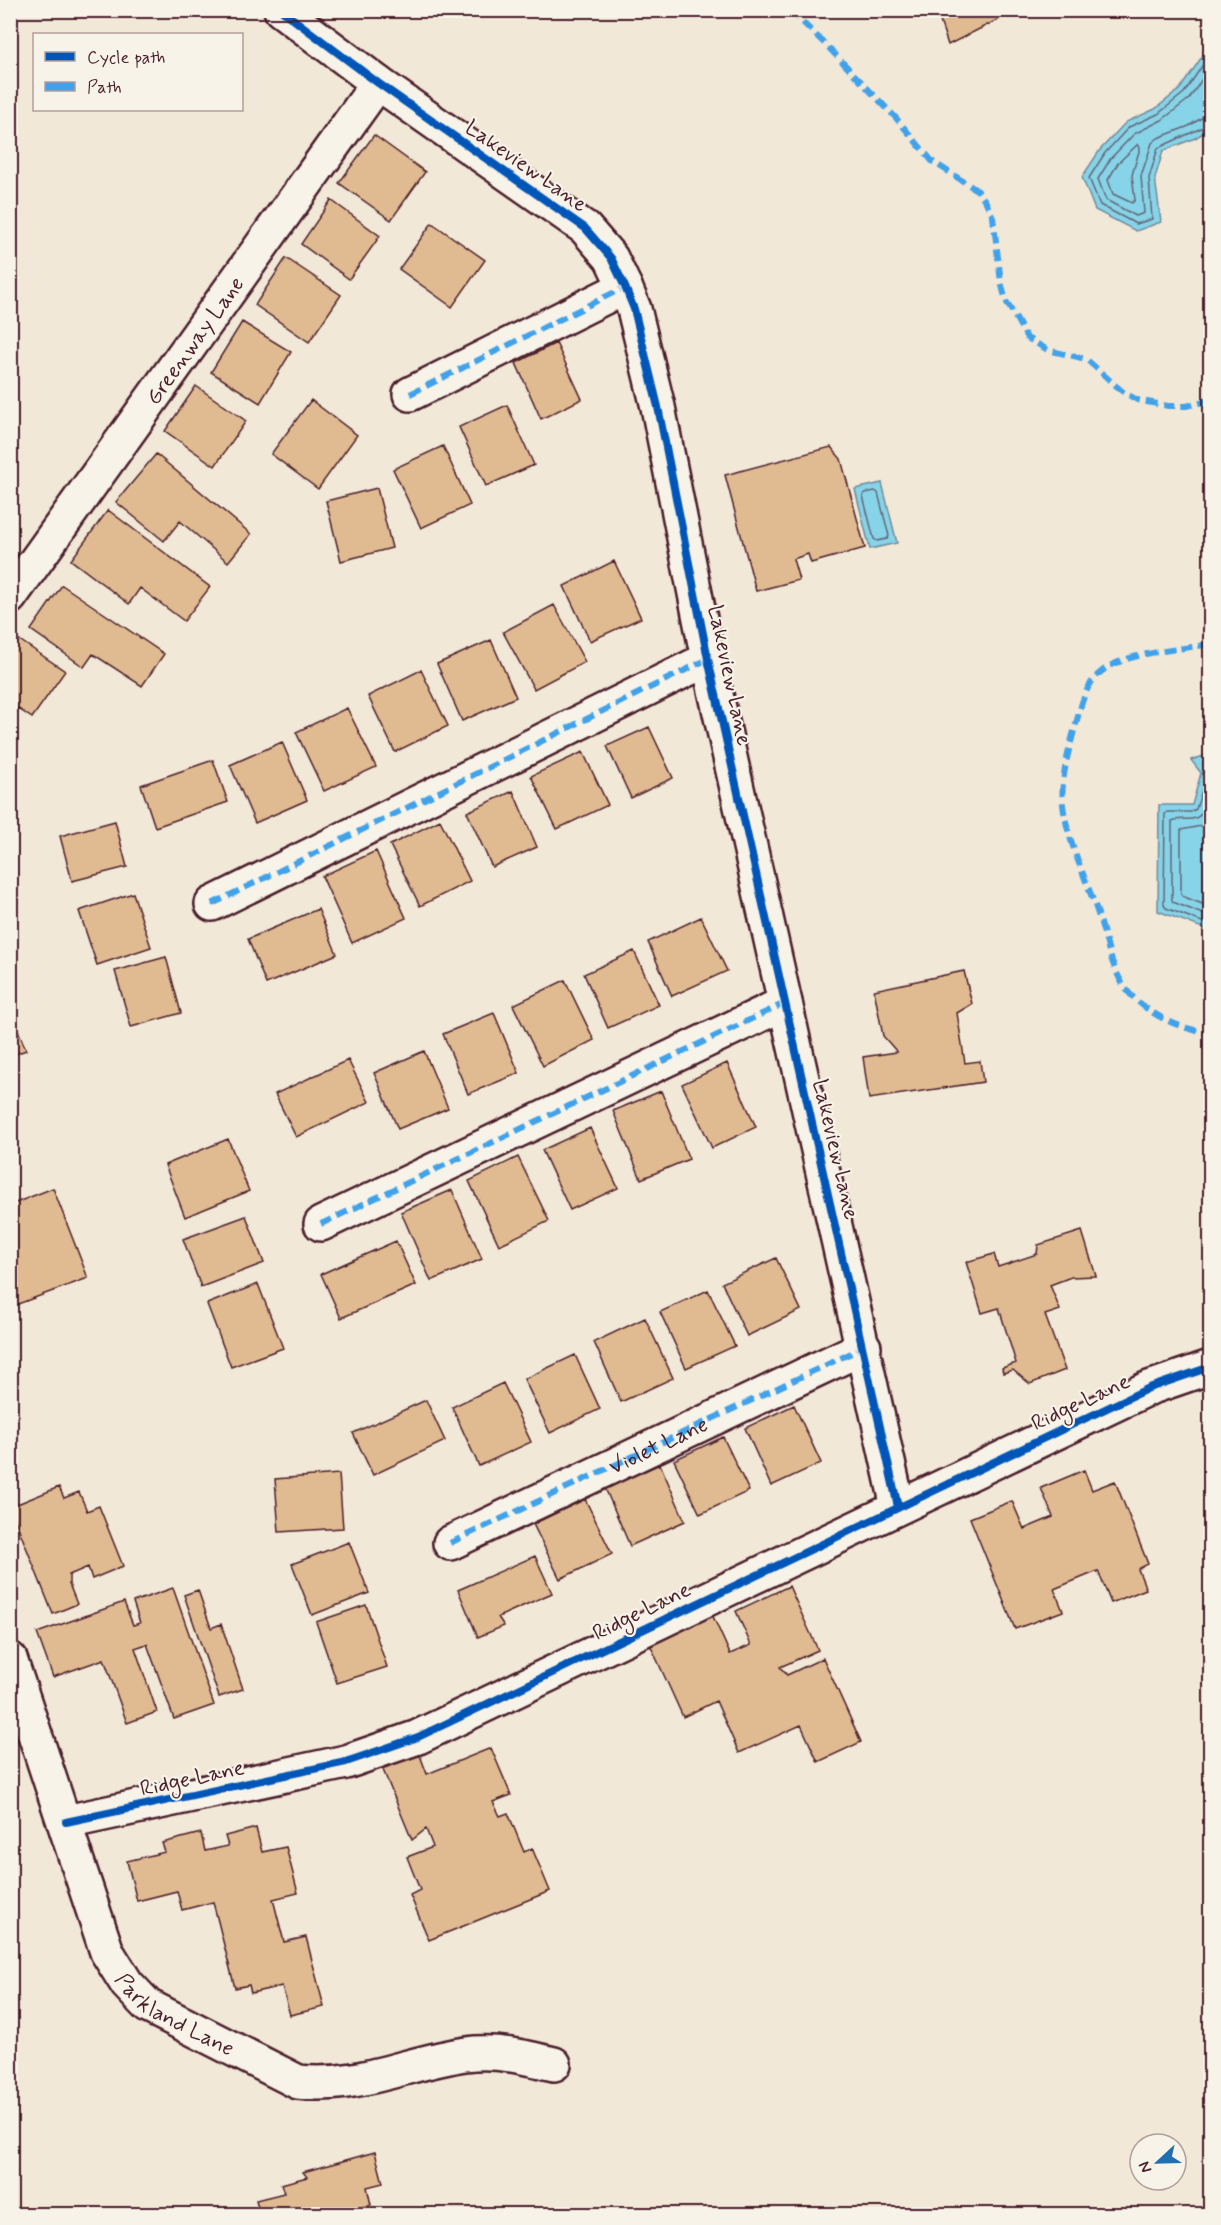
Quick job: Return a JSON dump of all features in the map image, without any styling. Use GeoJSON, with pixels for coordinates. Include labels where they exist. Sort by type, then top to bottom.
{"type":"FeatureCollection","features":[{"type":"Feature","properties":{"kind":"street","name":"Lakeview Lane"},"geometry":{"type":"LineString","coordinates":[[280,10],[378,83],[585,228],[611,258],[626,287],[634,309],[658,407],[708,659],[864,1347],[898,1507]]}},
{"type":"Feature","properties":{"kind":"street","name":"Greenway Lane"},"geometry":{"type":"LineString","coordinates":[[10,597],[378,83]]}},
{"type":"Feature","properties":{"kind":"street"},"geometry":{"type":"LineString","coordinates":[[410,394],[626,287]]}},
{"type":"Feature","properties":{"kind":"street"},"geometry":{"type":"LineString","coordinates":[[212,904],[708,659]]}},
{"type":"Feature","properties":{"kind":"street"},"geometry":{"type":"LineString","coordinates":[[321,1224],[785,1003]]}},
{"type":"Feature","properties":{"kind":"street","name":"Violet Lane"},"geometry":{"type":"LineString","coordinates":[[450,1543],[864,1347]]}},
{"type":"Feature","properties":{"kind":"street","name":"Ridge Lane"},"geometry":{"type":"LineString","coordinates":[[66,1822],[346,1762],[385,1750],[429,1732],[1149,1388],[1210,1367]]}},
{"type":"Feature","properties":{"kind":"street","name":"Parkland Lane"},"geometry":{"type":"LineString","coordinates":[[10,1659],[66,1822],[107,1952],[127,1984],[148,2006],[298,2082],[321,2085],[346,2082],[467,2054],[510,2053],[554,2064]]}},
{"type":"Feature","properties":{"kind":"water"},"geometry":{"type":"Polygon","coordinates":[[[1210,45],[1210,129],[1163,151],[1155,178],[1161,222],[1136,231],[1095,210],[1082,177],[1100,150],[1126,122],[1155,109],[1180,89],[1210,45]]]}},
{"type":"Feature","properties":{"kind":"water"},"geometry":{"type":"Polygon","coordinates":[[[882,483],[897,543],[870,549],[855,489],[882,483]]]}},
{"type":"Feature","properties":{"kind":"water"},"geometry":{"type":"Polygon","coordinates":[[[1210,754],[1210,931],[1158,911],[1159,805],[1192,805],[1201,773],[1191,760],[1210,754]]]}},
{"type":"Feature","properties":{"kind":"building"},"geometry":{"type":"Polygon","coordinates":[[[921,10],[1017,10],[948,45],[937,12],[925,17],[921,10]]]}},
{"type":"Feature","properties":{"kind":"building"},"geometry":{"type":"Polygon","coordinates":[[[374,135],[425,172],[391,220],[339,183],[374,135]]]}},
{"type":"Feature","properties":{"kind":"building"},"geometry":{"type":"Polygon","coordinates":[[[331,200],[380,236],[349,279],[301,244],[331,200]]]}},
{"type":"Feature","properties":{"kind":"building"},"geometry":{"type":"Polygon","coordinates":[[[432,223],[485,260],[452,307],[399,269],[432,223]]]}},
{"type":"Feature","properties":{"kind":"building"},"geometry":{"type":"Polygon","coordinates":[[[286,258],[341,295],[309,342],[255,305],[286,258]]]}},
{"type":"Feature","properties":{"kind":"building"},"geometry":{"type":"Polygon","coordinates":[[[242,322],[291,352],[260,403],[211,372],[242,322]]]}},
{"type":"Feature","properties":{"kind":"building"},"geometry":{"type":"Polygon","coordinates":[[[556,343],[582,399],[541,419],[516,363],[556,343]]]}},
{"type":"Feature","properties":{"kind":"building"},"geometry":{"type":"Polygon","coordinates":[[[196,386],[246,421],[215,466],[165,431],[196,386]]]}},
{"type":"Feature","properties":{"kind":"building"},"geometry":{"type":"Polygon","coordinates":[[[311,400],[357,435],[318,489],[271,454],[311,400]]]}},
{"type":"Feature","properties":{"kind":"building"},"geometry":{"type":"Polygon","coordinates":[[[507,405],[534,465],[486,486],[459,427],[507,405]]]}},
{"type":"Feature","properties":{"kind":"building"},"geometry":{"type":"Polygon","coordinates":[[[443,446],[470,505],[421,528],[393,469],[443,446]]]}},
{"type":"Feature","properties":{"kind":"building"},"geometry":{"type":"Polygon","coordinates":[[[831,447],[841,459],[865,548],[811,563],[808,554],[793,559],[799,580],[756,591],[725,475],[831,447]]]}},
{"type":"Feature","properties":{"kind":"building"},"geometry":{"type":"Polygon","coordinates":[[[156,454],[251,534],[228,562],[180,521],[164,541],[116,502],[156,454]]]}},
{"type":"Feature","properties":{"kind":"building"},"geometry":{"type":"Polygon","coordinates":[[[377,488],[392,548],[341,561],[326,501],[377,488]]]}},
{"type":"Feature","properties":{"kind":"building"},"geometry":{"type":"Polygon","coordinates":[[[108,510],[210,587],[184,621],[140,588],[129,604],[71,560],[108,510]]]}},
{"type":"Feature","properties":{"kind":"building"},"geometry":{"type":"Polygon","coordinates":[[[614,561],[641,618],[590,641],[564,586],[614,561]]]}},
{"type":"Feature","properties":{"kind":"building"},"geometry":{"type":"Polygon","coordinates":[[[62,585],[164,654],[142,686],[93,654],[84,667],[31,630],[62,585]]]}},
{"type":"Feature","properties":{"kind":"building"},"geometry":{"type":"Polygon","coordinates":[[[554,605],[585,662],[534,689],[503,632],[554,605]]]}},
{"type":"Feature","properties":{"kind":"building"},"geometry":{"type":"Polygon","coordinates":[[[15,637],[65,671],[32,718],[10,703],[10,643],[15,637]]]}},
{"type":"Feature","properties":{"kind":"building"},"geometry":{"type":"Polygon","coordinates":[[[491,640],[516,697],[462,721],[437,664],[491,640]]]}},
{"type":"Feature","properties":{"kind":"building"},"geometry":{"type":"Polygon","coordinates":[[[421,670],[448,726],[395,752],[368,696],[421,670]]]}},
{"type":"Feature","properties":{"kind":"building"},"geometry":{"type":"Polygon","coordinates":[[[347,708],[376,767],[324,791],[296,732],[347,708]]]}},
{"type":"Feature","properties":{"kind":"building"},"geometry":{"type":"Polygon","coordinates":[[[649,727],[673,778],[631,798],[607,746],[649,727]]]}},
{"type":"Feature","properties":{"kind":"building"},"geometry":{"type":"Polygon","coordinates":[[[282,742],[307,800],[255,823],[230,765],[282,742]]]}},
{"type":"Feature","properties":{"kind":"building"},"geometry":{"type":"Polygon","coordinates":[[[583,752],[608,805],[557,829],[531,776],[583,752]]]}},
{"type":"Feature","properties":{"kind":"building"},"geometry":{"type":"Polygon","coordinates":[[[213,760],[228,802],[155,827],[141,785],[213,760]]]}},
{"type":"Feature","properties":{"kind":"building"},"geometry":{"type":"Polygon","coordinates":[[[513,791],[537,847],[492,867],[467,812],[513,791]]]}},
{"type":"Feature","properties":{"kind":"building"},"geometry":{"type":"Polygon","coordinates":[[[440,820],[470,881],[420,906],[390,845],[440,820]]]}},
{"type":"Feature","properties":{"kind":"building"},"geometry":{"type":"Polygon","coordinates":[[[115,821],[127,867],[72,881],[60,836],[115,821]]]}},
{"type":"Feature","properties":{"kind":"building"},"geometry":{"type":"Polygon","coordinates":[[[376,851],[406,918],[352,943],[322,876],[376,851]]]}},
{"type":"Feature","properties":{"kind":"building"},"geometry":{"type":"Polygon","coordinates":[[[133,893],[151,947],[97,965],[79,911],[133,893]]]}},
{"type":"Feature","properties":{"kind":"building"},"geometry":{"type":"Polygon","coordinates":[[[318,909],[337,954],[266,984],[248,939],[318,909]]]}},
{"type":"Feature","properties":{"kind":"building"},"geometry":{"type":"Polygon","coordinates":[[[701,917],[727,971],[672,996],[648,942],[701,917]]]}},
{"type":"Feature","properties":{"kind":"building"},"geometry":{"type":"Polygon","coordinates":[[[634,951],[659,1005],[608,1028],[584,974],[634,951]]]}},
{"type":"Feature","properties":{"kind":"building"},"geometry":{"type":"Polygon","coordinates":[[[166,957],[181,1013],[131,1027],[115,971],[166,957]]]}},
{"type":"Feature","properties":{"kind":"building"},"geometry":{"type":"Polygon","coordinates":[[[964,971],[972,1004],[957,1013],[965,1063],[980,1061],[983,1082],[869,1099],[863,1057],[897,1052],[883,1036],[874,990],[964,971]]]}},
{"type":"Feature","properties":{"kind":"building"},"geometry":{"type":"Polygon","coordinates":[[[565,980],[594,1040],[543,1066],[513,1005],[565,980]]]}},
{"type":"Feature","properties":{"kind":"building"},"geometry":{"type":"Polygon","coordinates":[[[10,1010],[26,1050],[10,1056],[10,1010]]]}},
{"type":"Feature","properties":{"kind":"building"},"geometry":{"type":"Polygon","coordinates":[[[494,1013],[519,1073],[468,1094],[443,1034],[494,1013]]]}},
{"type":"Feature","properties":{"kind":"building"},"geometry":{"type":"Polygon","coordinates":[[[424,1051],[448,1108],[398,1129],[374,1073],[424,1051]]]}},
{"type":"Feature","properties":{"kind":"building"},"geometry":{"type":"Polygon","coordinates":[[[348,1060],[369,1102],[296,1137],[275,1094],[348,1060]]]}},
{"type":"Feature","properties":{"kind":"building"},"geometry":{"type":"Polygon","coordinates":[[[727,1063],[756,1127],[712,1148],[682,1084],[727,1063]]]}},
{"type":"Feature","properties":{"kind":"building"},"geometry":{"type":"Polygon","coordinates":[[[661,1091],[689,1159],[641,1179],[613,1111],[661,1091]]]}},
{"type":"Feature","properties":{"kind":"building"},"geometry":{"type":"Polygon","coordinates":[[[590,1128],[618,1188],[570,1210],[542,1150],[590,1128]]]}},
{"type":"Feature","properties":{"kind":"building"},"geometry":{"type":"Polygon","coordinates":[[[228,1139],[249,1191],[185,1217],[165,1165],[228,1139]]]}},
{"type":"Feature","properties":{"kind":"building"},"geometry":{"type":"Polygon","coordinates":[[[518,1157],[549,1221],[499,1245],[469,1181],[518,1157]]]}},
{"type":"Feature","properties":{"kind":"building"},"geometry":{"type":"Polygon","coordinates":[[[53,1188],[88,1278],[10,1307],[10,1205],[53,1188]]]}},
{"type":"Feature","properties":{"kind":"building"},"geometry":{"type":"Polygon","coordinates":[[[452,1190],[482,1259],[431,1281],[401,1212],[452,1190]]]}},
{"type":"Feature","properties":{"kind":"building"},"geometry":{"type":"Polygon","coordinates":[[[246,1216],[264,1263],[201,1287],[183,1239],[246,1216]]]}},
{"type":"Feature","properties":{"kind":"building"},"geometry":{"type":"Polygon","coordinates":[[[1082,1231],[1096,1276],[1071,1277],[1050,1285],[1060,1310],[1045,1315],[1065,1370],[1030,1384],[1013,1370],[1003,1373],[1002,1368],[1016,1363],[999,1308],[982,1313],[966,1262],[994,1254],[998,1267],[1037,1254],[1038,1245],[1082,1231]]]}},
{"type":"Feature","properties":{"kind":"building"},"geometry":{"type":"Polygon","coordinates":[[[396,1241],[416,1285],[341,1318],[321,1274],[396,1241]]]}},
{"type":"Feature","properties":{"kind":"building"},"geometry":{"type":"Polygon","coordinates":[[[776,1258],[801,1310],[747,1336],[722,1283],[776,1258]]]}},
{"type":"Feature","properties":{"kind":"building"},"geometry":{"type":"Polygon","coordinates":[[[258,1284],[283,1348],[231,1367],[207,1304],[258,1284]]]}},
{"type":"Feature","properties":{"kind":"building"},"geometry":{"type":"Polygon","coordinates":[[[708,1290],[735,1346],[686,1368],[660,1312],[708,1290]]]}},
{"type":"Feature","properties":{"kind":"building"},"geometry":{"type":"Polygon","coordinates":[[[645,1318],[673,1378],[621,1402],[594,1342],[645,1318]]]}},
{"type":"Feature","properties":{"kind":"building"},"geometry":{"type":"Polygon","coordinates":[[[575,1355],[600,1409],[550,1433],[524,1379],[575,1355]]]}},
{"type":"Feature","properties":{"kind":"building"},"geometry":{"type":"Polygon","coordinates":[[[503,1383],[531,1442],[479,1466],[452,1407],[503,1383]]]}},
{"type":"Feature","properties":{"kind":"building"},"geometry":{"type":"Polygon","coordinates":[[[426,1400],[445,1441],[373,1475],[353,1433],[426,1400]]]}},
{"type":"Feature","properties":{"kind":"building"},"geometry":{"type":"Polygon","coordinates":[[[794,1405],[821,1463],[771,1486],[745,1428],[794,1405]]]}},
{"type":"Feature","properties":{"kind":"building"},"geometry":{"type":"Polygon","coordinates":[[[723,1437],[749,1491],[700,1514],[674,1460],[723,1437]]]}},
{"type":"Feature","properties":{"kind":"building"},"geometry":{"type":"Polygon","coordinates":[[[660,1464],[685,1521],[630,1546],[605,1488],[660,1464]]]}},
{"type":"Feature","properties":{"kind":"building"},"geometry":{"type":"Polygon","coordinates":[[[1084,1470],[1092,1490],[1115,1481],[1148,1564],[1138,1569],[1146,1589],[1111,1603],[1098,1571],[1054,1589],[1063,1611],[1015,1629],[970,1518],[1012,1501],[1024,1529],[1053,1517],[1041,1488],[1084,1470]]]}},
{"type":"Feature","properties":{"kind":"building"},"geometry":{"type":"Polygon","coordinates":[[[339,1474],[343,1528],[279,1532],[275,1479],[339,1474]]]}},
{"type":"Feature","properties":{"kind":"building"},"geometry":{"type":"Polygon","coordinates":[[[59,1487],[64,1498],[79,1492],[87,1511],[99,1506],[123,1566],[92,1579],[88,1567],[69,1575],[69,1584],[77,1604],[53,1614],[10,1507],[59,1487]]]}},
{"type":"Feature","properties":{"kind":"building"},"geometry":{"type":"Polygon","coordinates":[[[585,1499],[612,1554],[560,1579],[533,1524],[585,1499]]]}},
{"type":"Feature","properties":{"kind":"building"},"geometry":{"type":"Polygon","coordinates":[[[349,1542],[369,1593],[312,1615],[292,1564],[349,1542]]]}},
{"type":"Feature","properties":{"kind":"building"},"geometry":{"type":"Polygon","coordinates":[[[535,1556],[552,1593],[498,1617],[504,1626],[478,1637],[458,1590],[535,1556]]]}},
{"type":"Feature","properties":{"kind":"building"},"geometry":{"type":"Polygon","coordinates":[[[789,1586],[818,1650],[780,1667],[787,1675],[823,1658],[861,1742],[818,1762],[801,1725],[739,1753],[716,1701],[683,1717],[648,1640],[711,1612],[730,1654],[751,1645],[736,1611],[789,1586]]]}},
{"type":"Feature","properties":{"kind":"building"},"geometry":{"type":"Polygon","coordinates":[[[173,1588],[214,1705],[174,1719],[147,1644],[135,1648],[157,1712],[127,1723],[104,1659],[53,1677],[37,1633],[124,1602],[133,1625],[140,1623],[133,1602],[173,1588]]]}},
{"type":"Feature","properties":{"kind":"building"},"geometry":{"type":"Polygon","coordinates":[[[198,1590],[211,1628],[221,1624],[243,1689],[219,1697],[184,1595],[198,1590]]]}},
{"type":"Feature","properties":{"kind":"building"},"geometry":{"type":"Polygon","coordinates":[[[366,1605],[387,1667],[337,1683],[316,1622],[366,1605]]]}},
{"type":"Feature","properties":{"kind":"building"},"geometry":{"type":"Polygon","coordinates":[[[491,1748],[511,1795],[493,1802],[500,1816],[508,1813],[524,1852],[532,1848],[550,1891],[429,1940],[410,1895],[420,1890],[407,1857],[433,1847],[426,1829],[412,1840],[381,1765],[418,1750],[427,1774],[491,1748]]]}},
{"type":"Feature","properties":{"kind":"building"},"geometry":{"type":"Polygon","coordinates":[[[256,1828],[262,1852],[286,1847],[298,1893],[273,1899],[284,1942],[306,1937],[324,2007],[290,2015],[282,1986],[251,1993],[249,1985],[235,1988],[213,1902],[182,1910],[177,1891],[137,1901],[127,1861],[165,1852],[162,1843],[201,1833],[205,1851],[228,1846],[225,1836],[256,1828]]]}},
{"type":"Feature","properties":{"kind":"building"},"geometry":{"type":"Polygon","coordinates":[[[375,2152],[383,2183],[367,2187],[371,2205],[348,2211],[349,2214],[260,2214],[256,2200],[284,2193],[281,2184],[307,2177],[303,2172],[375,2152]]]}},
{"type":"Feature","properties":{"kind":"marked path"},"geometry":{"type":"LineString","coordinates":[[790,10],[896,118],[932,161],[978,191],[986,202],[993,217],[1001,282],[1006,301],[1027,338],[1048,350],[1086,359],[1122,391],[1137,400],[1168,406],[1186,406],[1204,402],[1210,397]]}},
{"type":"Feature","properties":{"kind":"marked path"},"geometry":{"type":"LineString","coordinates":[[410,394],[625,287]]}},
{"type":"Feature","properties":{"kind":"marked path"},"geometry":{"type":"LineString","coordinates":[[1210,644],[1124,660],[1111,665],[1096,677],[1085,694],[1079,713],[1066,762],[1062,795],[1065,819],[1073,847],[1118,976],[1130,994],[1147,1009],[1177,1025],[1210,1033]]}},
{"type":"Feature","properties":{"kind":"marked path"},"geometry":{"type":"LineString","coordinates":[[212,904],[708,659]]}},
{"type":"Feature","properties":{"kind":"marked path"},"geometry":{"type":"LineString","coordinates":[[321,1224],[785,1003]]}},
{"type":"Feature","properties":{"kind":"marked path"},"geometry":{"type":"LineString","coordinates":[[450,1543],[864,1347]]}},
{"type":"Feature","properties":{"kind":"cycle path"},"geometry":{"type":"LineString","coordinates":[[281,10],[378,83],[585,228],[611,258],[625,287],[634,309],[658,407],[708,659],[898,1507]]}},
{"type":"Feature","properties":{"kind":"cycle path"},"geometry":{"type":"LineString","coordinates":[[66,1822],[346,1762],[418,1737],[1149,1388],[1210,1367]]}}]}
